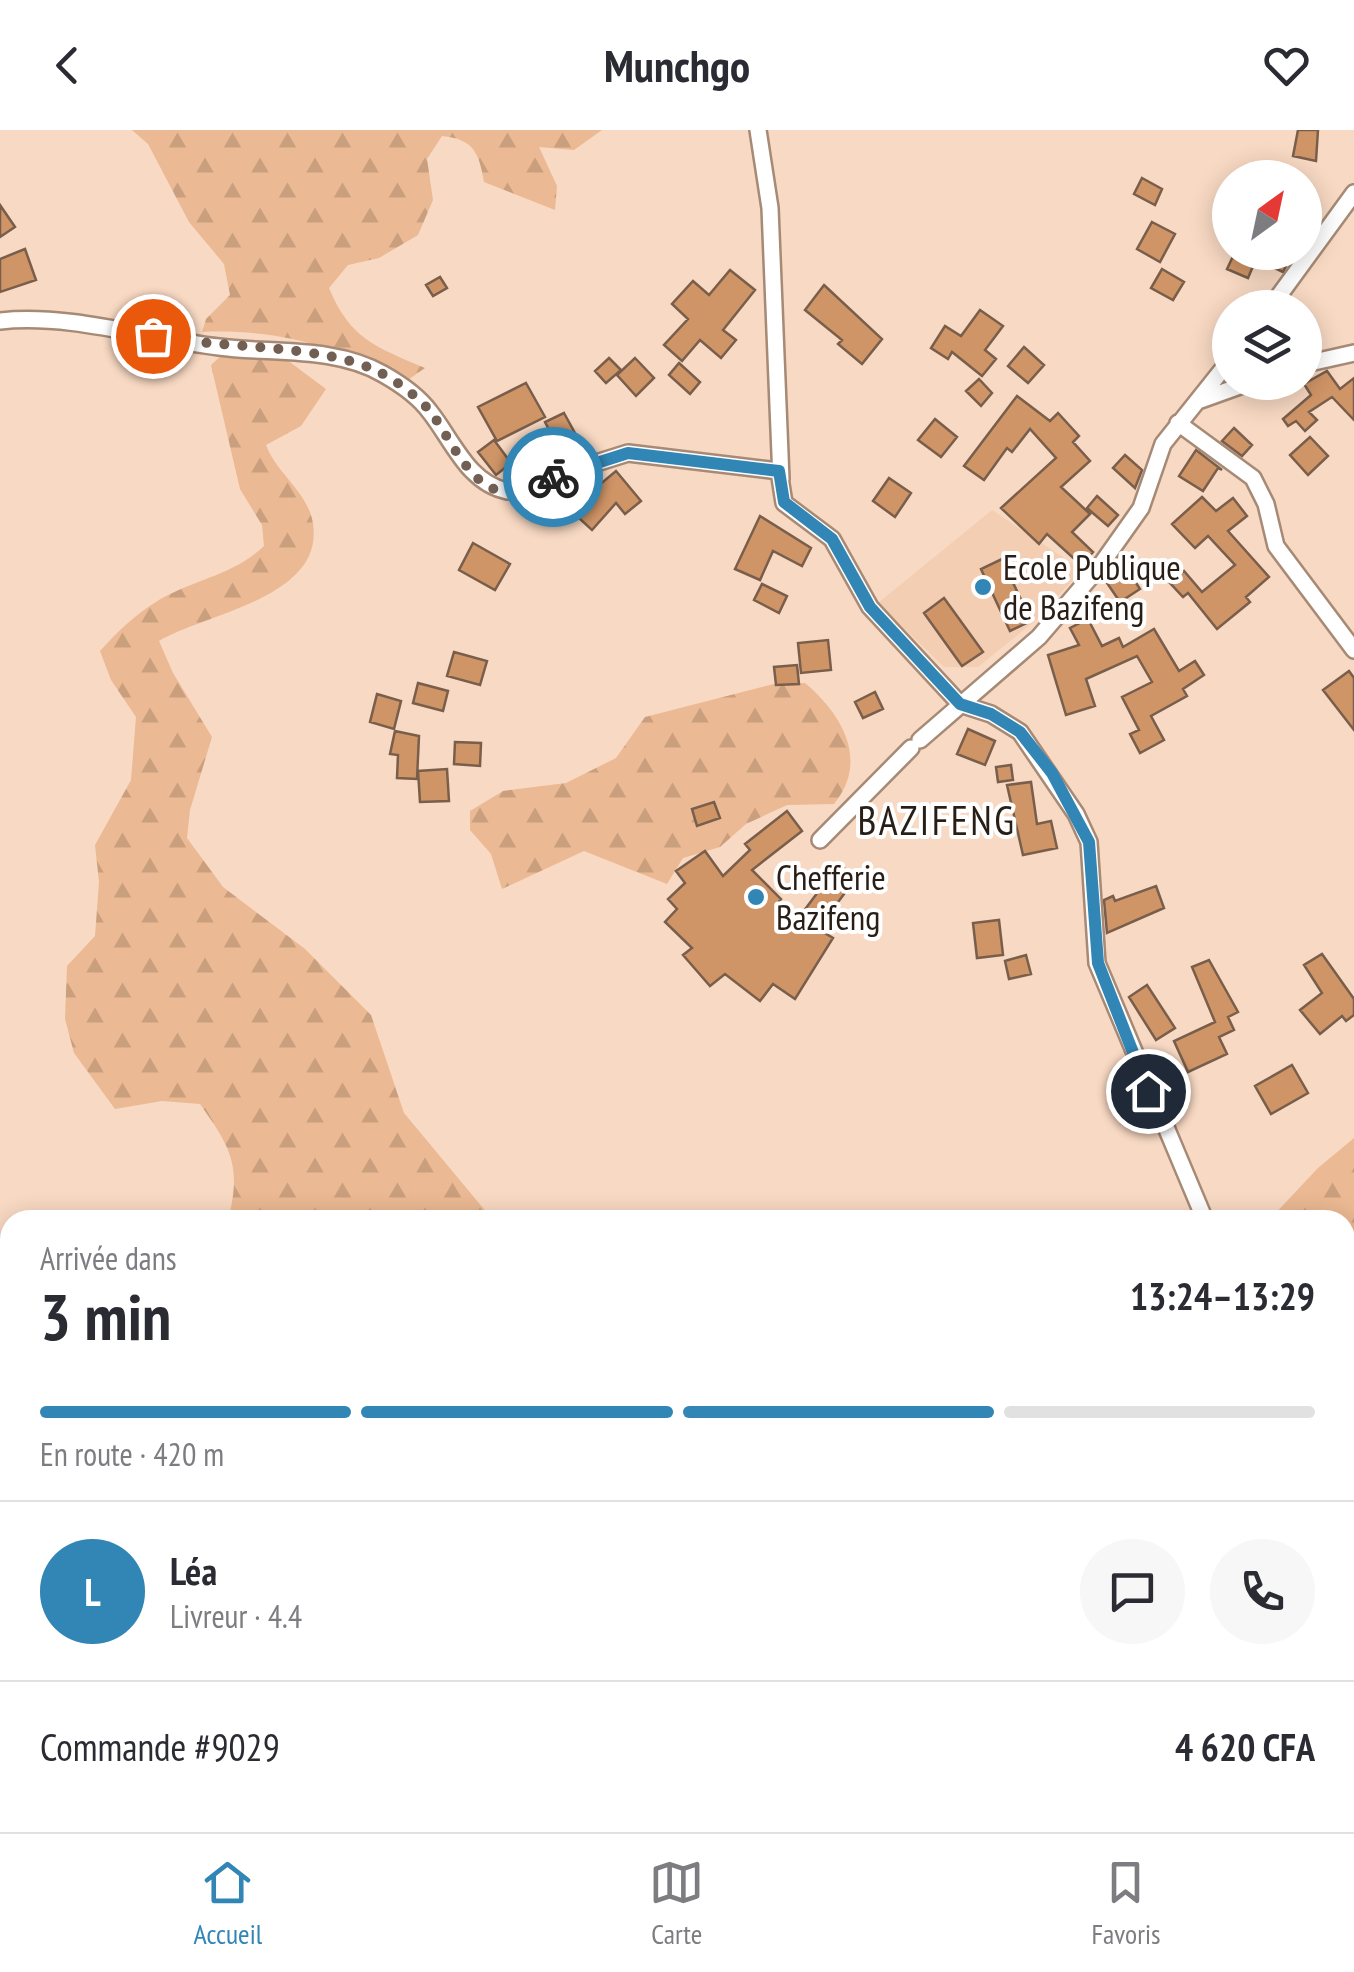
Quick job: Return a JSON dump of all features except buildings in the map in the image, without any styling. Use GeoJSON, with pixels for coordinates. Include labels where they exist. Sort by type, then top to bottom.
{"type":"FeatureCollection","features":[{"type":"Feature","properties":{"kind":"street"},"geometry":{"type":"LineString","coordinates":[[758,130],[770,208],[776,424],[784,502]]}},
{"type":"Feature","properties":{"kind":"street"},"geometry":{"type":"LineString","coordinates":[[1283,290],[1354,193]]}},
{"type":"Feature","properties":{"kind":"street"},"geometry":{"type":"LineString","coordinates":[[0,321],[121,330],[224,348],[266,348],[380,372],[428,408],[475,476],[492,488],[507,491],[604,459],[650,453],[779,471],[784,502],[832,539],[870,607],[960,704],[991,714],[1020,732],[1052,773],[1076,814],[1092,863],[1098,963],[1200,1210]]}},
{"type":"Feature","properties":{"kind":"street"},"geometry":{"type":"LineString","coordinates":[[1322,360],[1354,353]]}},
{"type":"Feature","properties":{"kind":"street"},"geometry":{"type":"LineString","coordinates":[[820,840],[916,744],[1039,637],[1100,566],[1141,508],[1163,444],[1212,383]]}},
{"type":"Feature","properties":{"kind":"street"},"geometry":{"type":"LineString","coordinates":[[1198,401],[1212,396]]}},
{"type":"Feature","properties":{"kind":"street"},"geometry":{"type":"LineString","coordinates":[[1178,424],[1253,478],[1266,504],[1276,546],[1354,650]]}},
{"type":"Feature","properties":{"kind":"shaded area","name":"Ecole Publique de Bazifeng"},"geometry":{"type":"Polygon","coordinates":[[[992,510],[1082,570],[1035,621],[978,667],[944,667],[878,603],[992,510]]]}},
{"type":"Feature","properties":{"kind":"green space"},"geometry":{"type":"Polygon","coordinates":[[[132,130],[602,130],[574,150],[539,147],[557,186],[555,210],[484,182],[473,149],[461,140],[442,136],[427,159],[433,200],[418,235],[379,258],[348,265],[329,288],[356,330],[392,354],[425,368],[398,387],[330,349],[280,336],[202,332],[206,319],[230,295],[224,264],[189,222],[148,144],[132,130]]]}},
{"type":"Feature","properties":{"kind":"green space"},"geometry":{"type":"Polygon","coordinates":[[[253,353],[287,360],[326,389],[301,426],[266,445],[305,503],[313,524],[311,549],[300,570],[258,600],[159,641],[173,673],[212,737],[190,810],[187,838],[223,887],[305,949],[371,1015],[404,1113],[485,1210],[230,1210],[234,1185],[231,1158],[200,1104],[162,1101],[115,1109],[74,1053],[65,1019],[67,966],[95,936],[99,882],[95,845],[131,780],[136,717],[111,680],[100,651],[159,600],[240,564],[264,546],[262,525],[240,489],[211,365],[222,355],[253,353]]]}},
{"type":"Feature","properties":{"kind":"green space"},"geometry":{"type":"Polygon","coordinates":[[[805,683],[830,709],[847,739],[850,771],[834,804],[787,805],[746,824],[720,847],[683,858],[667,884],[584,851],[502,889],[491,854],[470,830],[470,811],[503,791],[566,783],[616,758],[645,717],[774,684],[805,683]]]}},
{"type":"Feature","properties":{"kind":"green space"},"geometry":{"type":"Polygon","coordinates":[[[1354,1138],[1354,1210],[1278,1210],[1318,1168],[1354,1138]]]}},
{"type":"Feature","properties":{"kind":"way so far"},"geometry":{"type":"LineString","coordinates":[[153,336],[224,348],[266,348],[306,354],[380,372],[428,408],[475,476],[492,488],[507,491],[553,477]]}},
{"type":"Feature","properties":{"kind":"place","name":"Ecole Publique de Bazifeng"},"geometry":{"type":"Point","coordinates":[983,587]}},
{"type":"Feature","properties":{"kind":"place","name":"Chefferie Bazifeng"},"geometry":{"type":"Point","coordinates":[756,897]}},
{"type":"Feature","properties":{"kind":"district","name":"BAZIFENG"},"geometry":{"type":"Point","coordinates":[937,820]}},
{"type":"Feature","properties":{"kind":"route"},"geometry":{"type":"LineString","coordinates":[[553,477],[628,453],[779,471],[784,502],[832,539],[870,607],[893,635],[960,704],[991,714],[1020,732],[1052,773],[1089,842],[1096,956],[1148,1091]]}}]}
